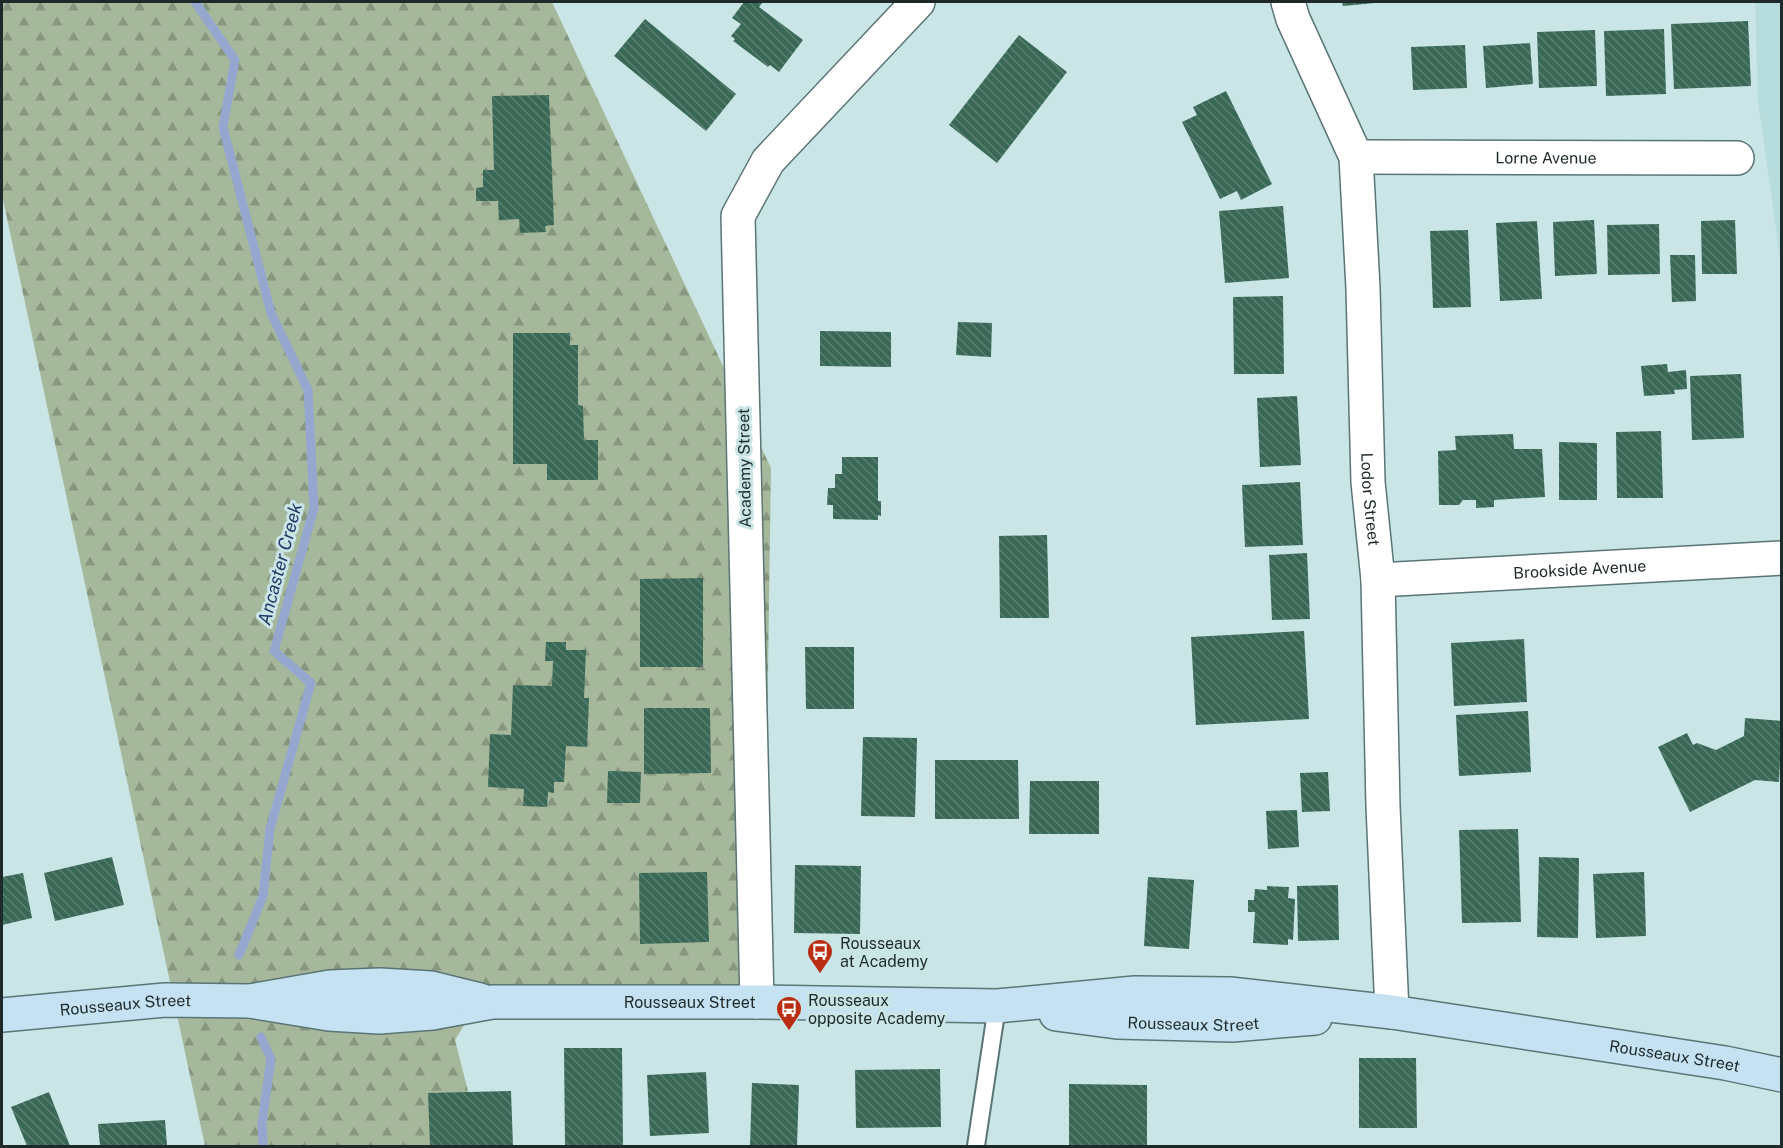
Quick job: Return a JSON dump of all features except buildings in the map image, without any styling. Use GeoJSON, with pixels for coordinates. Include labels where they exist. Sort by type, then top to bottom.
{"type":"FeatureCollection","features":[{"type":"Feature","properties":{"kind":"main road","name":"Rousseaux Street"},"geometry":{"type":"LineString","coordinates":[[2,1015],[165,1000],[250,1000],[330,987],[380,985],[431,988],[492,1002],[758,1002],[997,1006],[1135,993],[1230,994],[1392,1012],[1725,1063],[1782,1075]]}},
{"type":"Feature","properties":{"kind":"street","name":"Academy Street"},"geometry":{"type":"LineString","coordinates":[[758,1002],[738,216],[768,161],[918,2]]}},
{"type":"Feature","properties":{"kind":"street","name":"Lodor Street"},"geometry":{"type":"LineString","coordinates":[[1288,2],[1293,19],[1356,157],[1364,288],[1368,482],[1378,580],[1383,806],[1392,1012]]}},
{"type":"Feature","properties":{"kind":"street","name":"Lorne Avenue"},"geometry":{"type":"LineString","coordinates":[[1356,157],[1737,158]]}},
{"type":"Feature","properties":{"kind":"street","name":"Brookside Avenue"},"geometry":{"type":"LineString","coordinates":[[1378,580],[1782,558]]}},
{"type":"Feature","properties":{"kind":"lane"},"geometry":{"type":"LineString","coordinates":[[976,1146],[997,1006]]}},
{"type":"Feature","properties":{"kind":"shaded area"},"geometry":{"type":"Polygon","coordinates":[[[1755,2],[1781,2],[1781,265],[1758,101],[1755,2]]]}},
{"type":"Feature","properties":{"kind":"green space"},"geometry":{"type":"Polygon","coordinates":[[[2,2],[552,2],[771,468],[763,1015],[469,1017],[455,1040],[482,1146],[205,1146],[2,195],[2,2]]]}},
{"type":"Feature","properties":{"kind":"waterway","name":"Ancaster Creek"},"geometry":{"type":"LineString","coordinates":[[195,2],[235,60],[223,127],[271,313],[308,390],[314,508],[274,651],[311,683],[270,829],[263,896],[239,955]]}},
{"type":"Feature","properties":{"kind":"waterway","name":"Ancaster Creek"},"geometry":{"type":"LineString","coordinates":[[261,1037],[271,1059],[262,1123],[263,1146]]}},
{"type":"Feature","properties":{"kind":"place","name":"Rousseaux at Academy"},"geometry":{"type":"Point","coordinates":[820,975]}},
{"type":"Feature","properties":{"kind":"place","name":"Rousseaux opposite Academy"},"geometry":{"type":"Point","coordinates":[789,1032]}}]}
